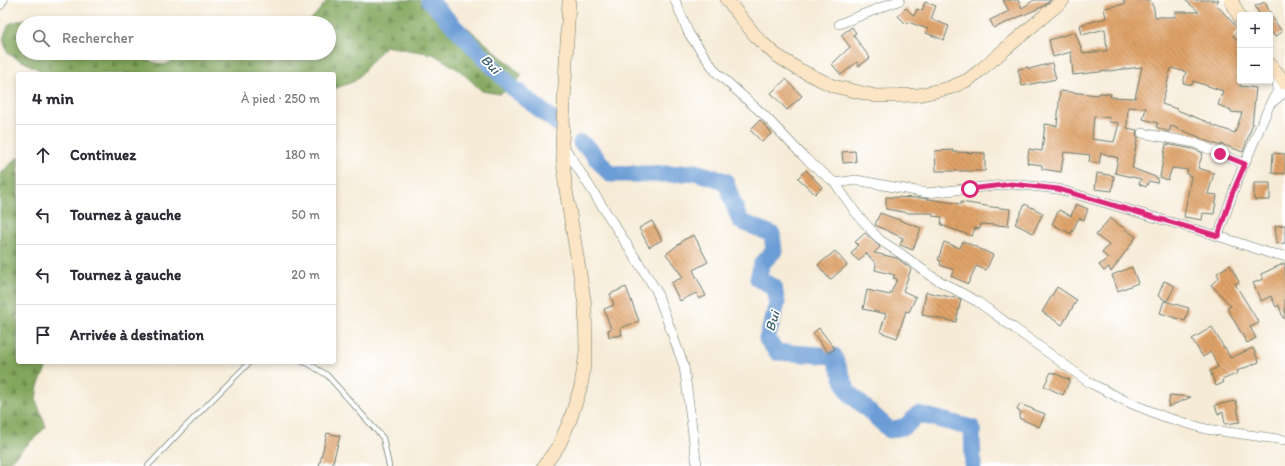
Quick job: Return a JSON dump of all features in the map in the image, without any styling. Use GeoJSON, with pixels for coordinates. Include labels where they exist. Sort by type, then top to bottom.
{"type":"FeatureCollection","features":[{"type":"Feature","properties":{"kind":"main road"},"geometry":{"type":"LineString","coordinates":[[544,466],[559,445],[570,420],[581,386],[586,352],[585,305],[565,184],[562,144],[569,0]]}},
{"type":"Feature","properties":{"kind":"main road"},"geometry":{"type":"LineString","coordinates":[[727,0],[758,39],[776,55],[798,69],[833,86],[876,96],[918,95],[949,88],[968,80],[1063,0]]}},
{"type":"Feature","properties":{"kind":"main road"},"geometry":{"type":"LineString","coordinates":[[1231,0],[1237,12]]}},
{"type":"Feature","properties":{"kind":"street"},"geometry":{"type":"LineString","coordinates":[[0,5],[3,0]]}},
{"type":"Feature","properties":{"kind":"street"},"geometry":{"type":"LineString","coordinates":[[675,0],[689,34],[716,72],[763,114],[805,158],[835,183],[856,213],[880,240],[934,278],[978,302],[1090,382],[1130,403],[1165,417],[1206,429],[1285,440]]}},
{"type":"Feature","properties":{"kind":"street"},"geometry":{"type":"LineString","coordinates":[[839,24],[900,0]]}},
{"type":"Feature","properties":{"kind":"street"},"geometry":{"type":"LineString","coordinates":[[1218,236],[1234,189],[1276,92],[1277,74]]}},
{"type":"Feature","properties":{"kind":"street"},"geometry":{"type":"LineString","coordinates":[[1270,104],[1285,92]]}},
{"type":"Feature","properties":{"kind":"street"},"geometry":{"type":"LineString","coordinates":[[1142,133],[1195,143],[1245,164]]}},
{"type":"Feature","properties":{"kind":"street"},"geometry":{"type":"LineString","coordinates":[[562,144],[656,290],[684,366],[698,466]]}},
{"type":"Feature","properties":{"kind":"street"},"geometry":{"type":"LineString","coordinates":[[835,183],[856,180],[927,193],[1012,184],[1058,189],[1218,236],[1269,253],[1285,256]]}},
{"type":"Feature","properties":{"kind":"lane"},"geometry":{"type":"LineString","coordinates":[[148,466],[248,364]]}},
{"type":"Feature","properties":{"kind":"lane"},"geometry":{"type":"LineString","coordinates":[[309,364],[327,375],[383,438],[389,466]]}},
{"type":"Feature","properties":{"kind":"green space"},"geometry":{"type":"Polygon","coordinates":[[[328,0],[422,0],[428,10],[468,28],[522,75],[513,88],[499,94],[482,91],[459,70],[433,54],[385,46],[355,81],[336,88],[336,72],[42,72],[20,60],[147,60],[164,65],[175,60],[336,60],[336,16],[314,16],[328,0]]]}},
{"type":"Feature","properties":{"kind":"green space"},"geometry":{"type":"Polygon","coordinates":[[[16,22],[16,58],[8,54],[3,39],[9,24],[16,22]]]}},
{"type":"Feature","properties":{"kind":"green space"},"geometry":{"type":"Polygon","coordinates":[[[16,159],[16,364],[48,364],[38,386],[36,400],[46,427],[5,466],[0,466],[0,174],[16,159]]]}},
{"type":"Feature","properties":{"kind":"building"},"geometry":{"type":"Polygon","coordinates":[[[1003,0],[1018,0],[1022,8],[1034,0],[1051,0],[1042,7],[994,28],[990,20],[1009,11],[1003,0]]]}},
{"type":"Feature","properties":{"kind":"building"},"geometry":{"type":"Polygon","coordinates":[[[1123,0],[1150,0],[1154,9],[1155,17],[1175,17],[1175,12],[1199,12],[1185,0],[1219,0],[1216,4],[1237,28],[1237,32],[1233,36],[1237,40],[1237,84],[1240,84],[1240,86],[1256,88],[1252,126],[1243,152],[1221,144],[1221,146],[1207,141],[1171,126],[1169,132],[1156,127],[1158,123],[1143,119],[1146,108],[1128,107],[1127,128],[1137,130],[1136,135],[1138,137],[1132,168],[1158,178],[1157,183],[1149,181],[1146,187],[1139,184],[1141,179],[1115,173],[1118,158],[1101,153],[1099,164],[1089,162],[1090,155],[1064,152],[1061,172],[1042,169],[1042,165],[1027,163],[1029,149],[1042,151],[1045,124],[1057,126],[1060,91],[1098,95],[1098,93],[1111,94],[1110,97],[1135,98],[1142,67],[1073,75],[1071,52],[1053,57],[1049,40],[1075,32],[1083,53],[1107,51],[1105,29],[1082,35],[1080,25],[1106,18],[1104,8],[1125,4],[1123,0]],[[1171,68],[1162,104],[1235,133],[1242,113],[1231,112],[1231,110],[1218,105],[1223,91],[1193,81],[1192,85],[1183,83],[1186,72],[1171,68]],[[1094,116],[1092,139],[1114,142],[1119,123],[1109,122],[1110,118],[1094,116]]]}},
{"type":"Feature","properties":{"kind":"building"},"geometry":{"type":"Polygon","coordinates":[[[925,2],[936,6],[931,19],[949,26],[944,40],[926,33],[928,29],[908,22],[906,24],[898,16],[906,8],[914,16],[917,9],[922,11],[925,2]]]}},
{"type":"Feature","properties":{"kind":"building"},"geometry":{"type":"Polygon","coordinates":[[[1265,2],[1270,12],[1258,12],[1255,6],[1265,2]]]}},
{"type":"Feature","properties":{"kind":"building"},"geometry":{"type":"Polygon","coordinates":[[[1273,18],[1282,32],[1275,37],[1273,34],[1273,18]]]}},
{"type":"Feature","properties":{"kind":"building"},"geometry":{"type":"Polygon","coordinates":[[[852,27],[856,33],[853,35],[870,58],[859,66],[857,62],[841,75],[832,64],[850,47],[841,35],[852,27]]]}},
{"type":"Feature","properties":{"kind":"building"},"geometry":{"type":"Polygon","coordinates":[[[1052,63],[1056,79],[1022,86],[1018,69],[1028,67],[1029,69],[1052,63]]]}},
{"type":"Feature","properties":{"kind":"building"},"geometry":{"type":"Polygon","coordinates":[[[786,79],[802,96],[787,110],[771,93],[786,79]]]}},
{"type":"Feature","properties":{"kind":"building"},"geometry":{"type":"Polygon","coordinates":[[[760,120],[772,133],[762,142],[750,130],[760,120]]]}},
{"type":"Feature","properties":{"kind":"building"},"geometry":{"type":"Polygon","coordinates":[[[1166,144],[1193,149],[1203,153],[1198,168],[1214,173],[1208,194],[1217,195],[1214,214],[1203,213],[1202,220],[1184,217],[1191,176],[1186,174],[1188,170],[1172,168],[1168,180],[1160,177],[1166,144]]]}},
{"type":"Feature","properties":{"kind":"building"},"geometry":{"type":"Polygon","coordinates":[[[953,150],[953,152],[985,153],[985,171],[936,171],[935,151],[953,150]]]}},
{"type":"Feature","properties":{"kind":"building"},"geometry":{"type":"Polygon","coordinates":[[[855,151],[856,162],[843,163],[842,152],[855,151]]]}},
{"type":"Feature","properties":{"kind":"building"},"geometry":{"type":"Polygon","coordinates":[[[1273,153],[1285,154],[1285,174],[1272,173],[1273,153]]]}},
{"type":"Feature","properties":{"kind":"building"},"geometry":{"type":"Polygon","coordinates":[[[806,170],[822,187],[815,194],[798,178],[806,170]]]}},
{"type":"Feature","properties":{"kind":"building"},"geometry":{"type":"Polygon","coordinates":[[[1097,173],[1114,176],[1112,191],[1095,189],[1097,173]]]}},
{"type":"Feature","properties":{"kind":"building"},"geometry":{"type":"Polygon","coordinates":[[[1254,183],[1270,183],[1270,200],[1254,200],[1254,183]]]}},
{"type":"Feature","properties":{"kind":"building"},"geometry":{"type":"Polygon","coordinates":[[[886,197],[922,198],[1010,209],[1008,226],[981,224],[980,229],[975,228],[972,236],[941,225],[942,217],[932,216],[933,213],[909,213],[886,209],[886,197]]]}},
{"type":"Feature","properties":{"kind":"building"},"geometry":{"type":"Polygon","coordinates":[[[1025,204],[1043,213],[1033,233],[1015,224],[1025,204]]]}},
{"type":"Feature","properties":{"kind":"building"},"geometry":{"type":"Polygon","coordinates":[[[1076,204],[1088,209],[1084,220],[1079,218],[1071,234],[1052,224],[1059,210],[1071,216],[1076,204]]]}},
{"type":"Feature","properties":{"kind":"building"},"geometry":{"type":"Polygon","coordinates":[[[880,213],[921,228],[913,250],[900,245],[903,238],[875,225],[880,213]]]}},
{"type":"Feature","properties":{"kind":"building"},"geometry":{"type":"Polygon","coordinates":[[[1110,218],[1136,237],[1111,272],[1109,267],[1104,271],[1099,265],[1108,258],[1102,253],[1109,245],[1096,235],[1110,218]]]}},
{"type":"Feature","properties":{"kind":"building"},"geometry":{"type":"Polygon","coordinates":[[[652,221],[662,240],[649,247],[639,228],[652,221]]]}},
{"type":"Feature","properties":{"kind":"building"},"geometry":{"type":"Polygon","coordinates":[[[1285,225],[1285,243],[1277,244],[1275,226],[1285,225]]]}},
{"type":"Feature","properties":{"kind":"building"},"geometry":{"type":"Polygon","coordinates":[[[865,233],[880,247],[874,253],[897,258],[911,269],[903,291],[916,297],[909,312],[906,311],[897,338],[880,332],[886,314],[863,309],[867,290],[890,295],[897,279],[893,278],[895,275],[875,270],[876,264],[866,253],[859,261],[851,254],[858,245],[855,242],[865,233]]]}},
{"type":"Feature","properties":{"kind":"building"},"geometry":{"type":"Polygon","coordinates":[[[694,235],[708,262],[693,270],[706,296],[699,299],[696,293],[680,301],[671,283],[683,277],[666,254],[683,240],[694,235]]]}},
{"type":"Feature","properties":{"kind":"building"},"geometry":{"type":"Polygon","coordinates":[[[963,241],[993,255],[986,270],[976,266],[968,284],[951,276],[954,270],[940,265],[941,261],[938,260],[944,242],[960,248],[963,241]]]}},
{"type":"Feature","properties":{"kind":"building"},"geometry":{"type":"Polygon","coordinates":[[[835,251],[847,265],[830,280],[818,265],[835,251]]]}},
{"type":"Feature","properties":{"kind":"building"},"geometry":{"type":"Polygon","coordinates":[[[1285,263],[1285,318],[1283,318],[1279,305],[1276,307],[1271,296],[1261,301],[1253,283],[1263,279],[1261,274],[1285,263]]]}},
{"type":"Feature","properties":{"kind":"building"},"geometry":{"type":"Polygon","coordinates":[[[1230,265],[1239,282],[1235,284],[1259,323],[1250,327],[1256,338],[1247,343],[1227,308],[1231,306],[1211,285],[1219,277],[1217,273],[1230,265]]]}},
{"type":"Feature","properties":{"kind":"building"},"geometry":{"type":"Polygon","coordinates":[[[1132,267],[1138,283],[1118,291],[1112,275],[1132,267]]]}},
{"type":"Feature","properties":{"kind":"building"},"geometry":{"type":"Polygon","coordinates":[[[1164,281],[1175,286],[1167,301],[1158,296],[1164,281]]]}},
{"type":"Feature","properties":{"kind":"building"},"geometry":{"type":"Polygon","coordinates":[[[626,287],[639,321],[621,328],[622,335],[609,337],[608,330],[611,329],[604,309],[614,305],[610,294],[626,287]]]}},
{"type":"Feature","properties":{"kind":"building"},"geometry":{"type":"Polygon","coordinates":[[[1057,287],[1077,300],[1062,325],[1042,312],[1057,287]]]}},
{"type":"Feature","properties":{"kind":"building"},"geometry":{"type":"Polygon","coordinates":[[[926,292],[961,299],[956,322],[922,315],[926,292]]]}},
{"type":"Feature","properties":{"kind":"building"},"geometry":{"type":"Polygon","coordinates":[[[1164,301],[1189,308],[1185,321],[1160,313],[1164,301]]]}},
{"type":"Feature","properties":{"kind":"building"},"geometry":{"type":"Polygon","coordinates":[[[1212,327],[1230,358],[1253,348],[1259,362],[1237,371],[1238,373],[1222,380],[1223,383],[1216,386],[1210,371],[1218,367],[1211,352],[1203,357],[1192,339],[1212,327]]]}},
{"type":"Feature","properties":{"kind":"building"},"geometry":{"type":"Polygon","coordinates":[[[819,328],[835,349],[828,353],[813,333],[819,328]]]}},
{"type":"Feature","properties":{"kind":"building"},"geometry":{"type":"Polygon","coordinates":[[[1051,372],[1070,380],[1063,395],[1044,386],[1051,372]]]}},
{"type":"Feature","properties":{"kind":"building"},"geometry":{"type":"Polygon","coordinates":[[[1170,395],[1191,397],[1168,407],[1170,395]]]}},
{"type":"Feature","properties":{"kind":"building"},"geometry":{"type":"Polygon","coordinates":[[[1236,401],[1240,422],[1225,424],[1223,412],[1218,414],[1215,405],[1236,401]]]}},
{"type":"Feature","properties":{"kind":"building"},"geometry":{"type":"Polygon","coordinates":[[[1020,404],[1045,414],[1039,427],[1019,418],[1021,412],[1017,410],[1020,404]]]}},
{"type":"Feature","properties":{"kind":"building"},"geometry":{"type":"Polygon","coordinates":[[[327,433],[340,436],[332,466],[319,466],[327,433]]]}},
{"type":"Feature","properties":{"kind":"waterway","name":"Bui"},"geometry":{"type":"LineString","coordinates":[[429,0],[513,88],[557,123]]}},
{"type":"Feature","properties":{"kind":"waterway","name":"Bui"},"geometry":{"type":"LineString","coordinates":[[581,143],[590,150],[610,174],[672,174],[695,172],[725,181],[740,221],[772,234],[774,251],[762,263],[758,279],[774,287],[777,304],[767,339],[777,352],[834,356],[848,392],[890,430],[906,426],[918,414],[972,428],[973,466]]}},
{"type":"Feature","properties":{"kind":"route"},"geometry":{"type":"LineString","coordinates":[[970,189],[1012,184],[1058,189],[1218,236],[1232,194],[1245,164],[1220,154]]}}]}
